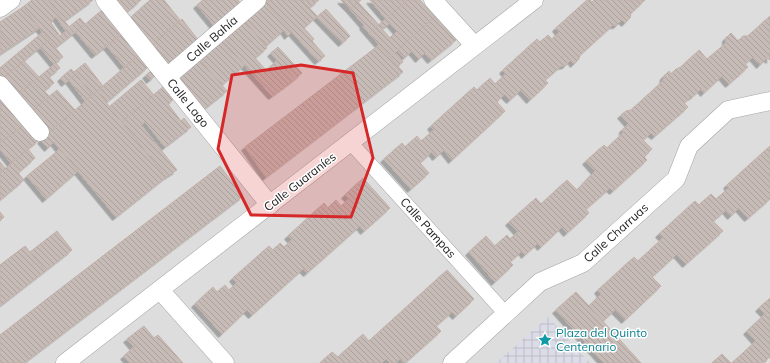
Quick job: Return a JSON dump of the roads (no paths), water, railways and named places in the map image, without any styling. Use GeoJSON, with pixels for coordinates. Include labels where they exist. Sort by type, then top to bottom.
{"type":"FeatureCollection","features":[{"type":"Feature","properties":{"kind":"street"},"geometry":{"type":"LineString","coordinates":[[0,8],[11,0]]}},
{"type":"Feature","properties":{"kind":"street","name":"Calle Lago"},"geometry":{"type":"LineString","coordinates":[[105,0],[270,205]]}},
{"type":"Feature","properties":{"kind":"street","name":"Calle Bahía"},"geometry":{"type":"LineString","coordinates":[[167,77],[257,0]]}},
{"type":"Feature","properties":{"kind":"street"},"geometry":{"type":"LineString","coordinates":[[434,0],[474,45]]}},
{"type":"Feature","properties":{"kind":"street","name":"Calle Guaraníes"},"geometry":{"type":"LineString","coordinates":[[65,363],[534,0]]}},
{"type":"Feature","properties":{"kind":"street"},"geometry":{"type":"LineString","coordinates":[[0,85],[40,132]]}},
{"type":"Feature","properties":{"kind":"street","name":"Calle Charruas"},"geometry":{"type":"LineString","coordinates":[[452,363],[540,282],[583,263],[676,179],[689,146],[728,110],[770,101]]}},
{"type":"Feature","properties":{"kind":"street","name":"Calle Pampas"},"geometry":{"type":"LineString","coordinates":[[350,142],[505,313]]}},
{"type":"Feature","properties":{"kind":"street"},"geometry":{"type":"LineString","coordinates":[[160,290],[225,363]]}},
{"type":"Feature","properties":{"kind":"place","name":"Plaza del Quinto Centenario"},"geometry":{"type":"Point","coordinates":[545,340]}}]}
